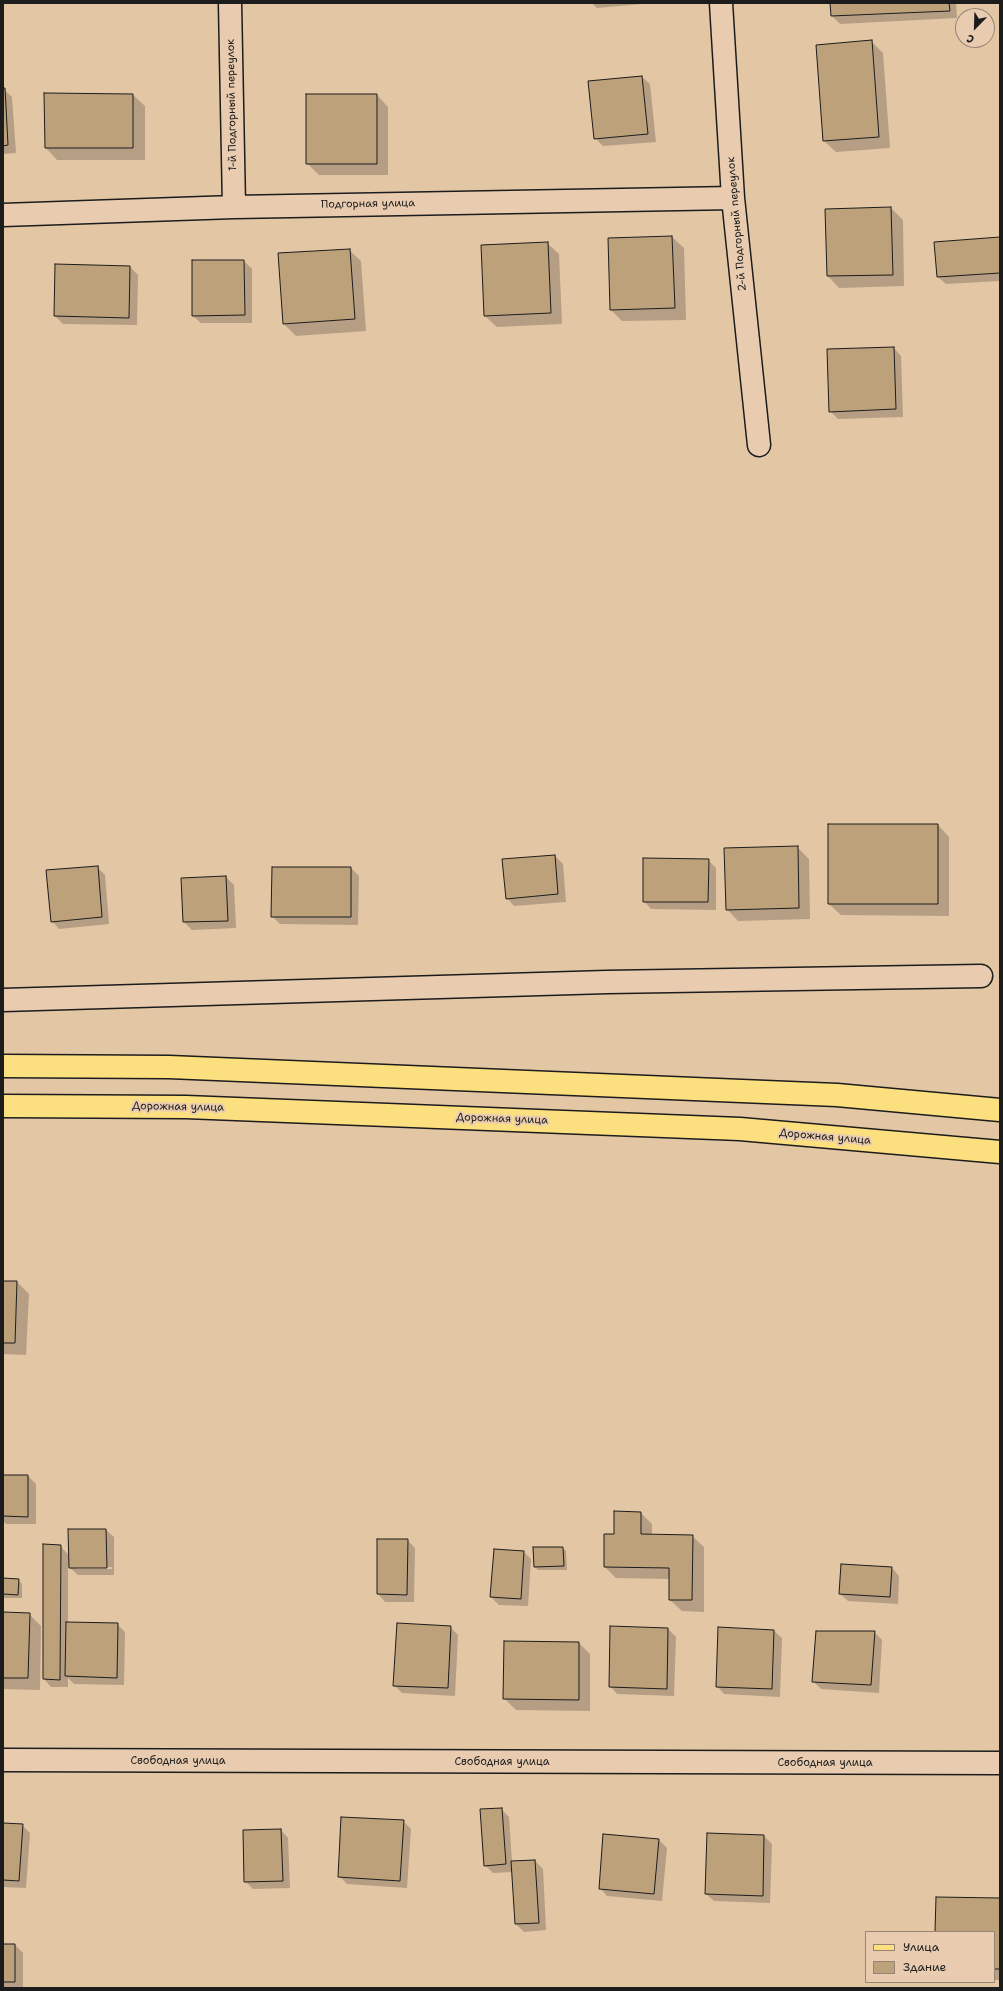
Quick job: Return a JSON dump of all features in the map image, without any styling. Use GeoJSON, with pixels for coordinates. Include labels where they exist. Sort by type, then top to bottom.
{"type":"FeatureCollection","features":[{"type":"Feature","properties":{"kind":"main road"},"geometry":{"type":"LineString","coordinates":[[3,1066],[169,1067],[837,1095],[1000,1110]]}},
{"type":"Feature","properties":{"kind":"main road","name":"Дорожная улица"},"geometry":{"type":"LineString","coordinates":[[3,1106],[186,1106],[740,1129],[1000,1152]]}},
{"type":"Feature","properties":{"kind":"street","name":"1-й Подгорный переулок"},"geometry":{"type":"LineString","coordinates":[[230,3],[234,207]]}},
{"type":"Feature","properties":{"kind":"street","name":"2-й Подгорный переулок"},"geometry":{"type":"LineString","coordinates":[[721,3],[733,198],[759,445]]}},
{"type":"Feature","properties":{"kind":"street","name":"Подгорная улица"},"geometry":{"type":"LineString","coordinates":[[3,215],[234,207],[733,198]]}},
{"type":"Feature","properties":{"kind":"street"},"geometry":{"type":"LineString","coordinates":[[3,1000],[607,982],[980,976]]}},
{"type":"Feature","properties":{"kind":"street","name":"Свободная улица"},"geometry":{"type":"LineString","coordinates":[[3,1760],[1000,1763]]}},
{"type":"Feature","properties":{"kind":"building"},"geometry":{"type":"Polygon","coordinates":[[[830,3],[949,3],[950,11],[831,16],[830,3]]]}},
{"type":"Feature","properties":{"kind":"building"},"geometry":{"type":"Polygon","coordinates":[[[872,40],[879,137],[823,141],[816,45],[872,40]]]}},
{"type":"Feature","properties":{"kind":"building"},"geometry":{"type":"Polygon","coordinates":[[[642,76],[648,134],[594,139],[588,81],[642,76]]]}},
{"type":"Feature","properties":{"kind":"building"},"geometry":{"type":"Polygon","coordinates":[[[3,88],[5,88],[8,145],[3,146],[3,88]]]}},
{"type":"Feature","properties":{"kind":"building"},"geometry":{"type":"Polygon","coordinates":[[[44,93],[133,94],[133,148],[45,148],[44,93]]]}},
{"type":"Feature","properties":{"kind":"building"},"geometry":{"type":"Polygon","coordinates":[[[306,94],[377,94],[377,164],[306,164],[306,94]]]}},
{"type":"Feature","properties":{"kind":"building"},"geometry":{"type":"Polygon","coordinates":[[[891,207],[893,275],[827,276],[825,209],[891,207]]]}},
{"type":"Feature","properties":{"kind":"building"},"geometry":{"type":"Polygon","coordinates":[[[672,236],[675,308],[610,310],[608,238],[672,236]]]}},
{"type":"Feature","properties":{"kind":"building"},"geometry":{"type":"Polygon","coordinates":[[[1000,237],[1000,273],[937,277],[934,242],[1000,237]]]}},
{"type":"Feature","properties":{"kind":"building"},"geometry":{"type":"Polygon","coordinates":[[[548,242],[551,313],[484,316],[481,245],[548,242]]]}},
{"type":"Feature","properties":{"kind":"building"},"geometry":{"type":"Polygon","coordinates":[[[350,249],[355,319],[283,324],[278,253],[350,249]]]}},
{"type":"Feature","properties":{"kind":"building"},"geometry":{"type":"Polygon","coordinates":[[[192,260],[244,260],[245,315],[192,316],[192,260]]]}},
{"type":"Feature","properties":{"kind":"building"},"geometry":{"type":"Polygon","coordinates":[[[55,264],[130,266],[129,318],[54,316],[55,264]]]}},
{"type":"Feature","properties":{"kind":"building"},"geometry":{"type":"Polygon","coordinates":[[[894,347],[896,409],[829,412],[827,349],[894,347]]]}},
{"type":"Feature","properties":{"kind":"building"},"geometry":{"type":"Polygon","coordinates":[[[828,824],[938,824],[938,904],[828,904],[828,824]]]}},
{"type":"Feature","properties":{"kind":"building"},"geometry":{"type":"Polygon","coordinates":[[[798,846],[799,908],[726,910],[724,848],[798,846]]]}},
{"type":"Feature","properties":{"kind":"building"},"geometry":{"type":"Polygon","coordinates":[[[555,855],[558,894],[506,899],[502,859],[555,855]]]}},
{"type":"Feature","properties":{"kind":"building"},"geometry":{"type":"Polygon","coordinates":[[[643,858],[709,859],[708,902],[643,902],[643,858]]]}},
{"type":"Feature","properties":{"kind":"building"},"geometry":{"type":"Polygon","coordinates":[[[98,866],[102,917],[51,922],[46,870],[98,866]]]}},
{"type":"Feature","properties":{"kind":"building"},"geometry":{"type":"Polygon","coordinates":[[[272,867],[351,867],[351,917],[271,917],[272,867]]]}},
{"type":"Feature","properties":{"kind":"building"},"geometry":{"type":"Polygon","coordinates":[[[226,876],[228,921],[183,922],[181,878],[226,876]]]}},
{"type":"Feature","properties":{"kind":"building"},"geometry":{"type":"Polygon","coordinates":[[[3,1281],[17,1281],[15,1343],[3,1343],[3,1281]]]}},
{"type":"Feature","properties":{"kind":"building"},"geometry":{"type":"Polygon","coordinates":[[[3,1475],[28,1475],[28,1517],[3,1516],[3,1475]]]}},
{"type":"Feature","properties":{"kind":"building"},"geometry":{"type":"Polygon","coordinates":[[[614,1511],[641,1512],[641,1534],[693,1535],[692,1600],[669,1600],[669,1568],[604,1567],[604,1534],[614,1534],[614,1511]]]}},
{"type":"Feature","properties":{"kind":"building"},"geometry":{"type":"Polygon","coordinates":[[[68,1529],[106,1529],[107,1568],[69,1568],[68,1529]]]}},
{"type":"Feature","properties":{"kind":"building"},"geometry":{"type":"Polygon","coordinates":[[[377,1539],[408,1539],[407,1595],[377,1594],[377,1539]]]}},
{"type":"Feature","properties":{"kind":"building"},"geometry":{"type":"Polygon","coordinates":[[[43,1544],[61,1545],[60,1680],[43,1679],[43,1544]]]}},
{"type":"Feature","properties":{"kind":"building"},"geometry":{"type":"Polygon","coordinates":[[[533,1547],[563,1547],[564,1566],[534,1567],[533,1547]]]}},
{"type":"Feature","properties":{"kind":"building"},"geometry":{"type":"Polygon","coordinates":[[[494,1549],[524,1551],[521,1599],[490,1597],[494,1549]]]}},
{"type":"Feature","properties":{"kind":"building"},"geometry":{"type":"Polygon","coordinates":[[[841,1564],[892,1567],[890,1597],[839,1594],[841,1564]]]}},
{"type":"Feature","properties":{"kind":"building"},"geometry":{"type":"Polygon","coordinates":[[[3,1578],[19,1579],[18,1595],[3,1594],[3,1578]]]}},
{"type":"Feature","properties":{"kind":"building"},"geometry":{"type":"Polygon","coordinates":[[[3,1612],[30,1613],[28,1678],[3,1678],[3,1612]]]}},
{"type":"Feature","properties":{"kind":"building"},"geometry":{"type":"Polygon","coordinates":[[[66,1622],[118,1623],[117,1678],[65,1676],[66,1622]]]}},
{"type":"Feature","properties":{"kind":"building"},"geometry":{"type":"Polygon","coordinates":[[[397,1623],[451,1626],[448,1688],[393,1686],[397,1623]]]}},
{"type":"Feature","properties":{"kind":"building"},"geometry":{"type":"Polygon","coordinates":[[[610,1626],[668,1628],[667,1689],[609,1687],[610,1626]]]}},
{"type":"Feature","properties":{"kind":"building"},"geometry":{"type":"Polygon","coordinates":[[[718,1627],[774,1630],[772,1689],[716,1687],[718,1627]]]}},
{"type":"Feature","properties":{"kind":"building"},"geometry":{"type":"Polygon","coordinates":[[[816,1631],[875,1631],[871,1685],[812,1682],[816,1631]]]}},
{"type":"Feature","properties":{"kind":"building"},"geometry":{"type":"Polygon","coordinates":[[[504,1641],[579,1642],[579,1700],[503,1699],[504,1641]]]}},
{"type":"Feature","properties":{"kind":"building"},"geometry":{"type":"Polygon","coordinates":[[[502,1808],[506,1864],[484,1866],[480,1809],[502,1808]]]}},
{"type":"Feature","properties":{"kind":"building"},"geometry":{"type":"Polygon","coordinates":[[[341,1817],[404,1820],[400,1881],[338,1877],[341,1817]]]}},
{"type":"Feature","properties":{"kind":"building"},"geometry":{"type":"Polygon","coordinates":[[[3,1823],[23,1824],[19,1881],[3,1880],[3,1823]]]}},
{"type":"Feature","properties":{"kind":"building"},"geometry":{"type":"Polygon","coordinates":[[[281,1829],[283,1881],[244,1882],[243,1830],[281,1829]]]}},
{"type":"Feature","properties":{"kind":"building"},"geometry":{"type":"Polygon","coordinates":[[[707,1833],[764,1835],[763,1896],[705,1894],[707,1833]]]}},
{"type":"Feature","properties":{"kind":"building"},"geometry":{"type":"Polygon","coordinates":[[[603,1834],[659,1839],[654,1894],[599,1889],[603,1834]]]}},
{"type":"Feature","properties":{"kind":"building"},"geometry":{"type":"Polygon","coordinates":[[[535,1860],[539,1923],[515,1924],[511,1861],[535,1860]]]}},
{"type":"Feature","properties":{"kind":"building"},"geometry":{"type":"Polygon","coordinates":[[[936,1897],[1000,1898],[1000,1969],[995,1969],[995,1931],[935,1931],[936,1897]]]}},
{"type":"Feature","properties":{"kind":"building"},"geometry":{"type":"Polygon","coordinates":[[[3,1944],[15,1944],[15,1982],[3,1982],[3,1944]]]}}]}
